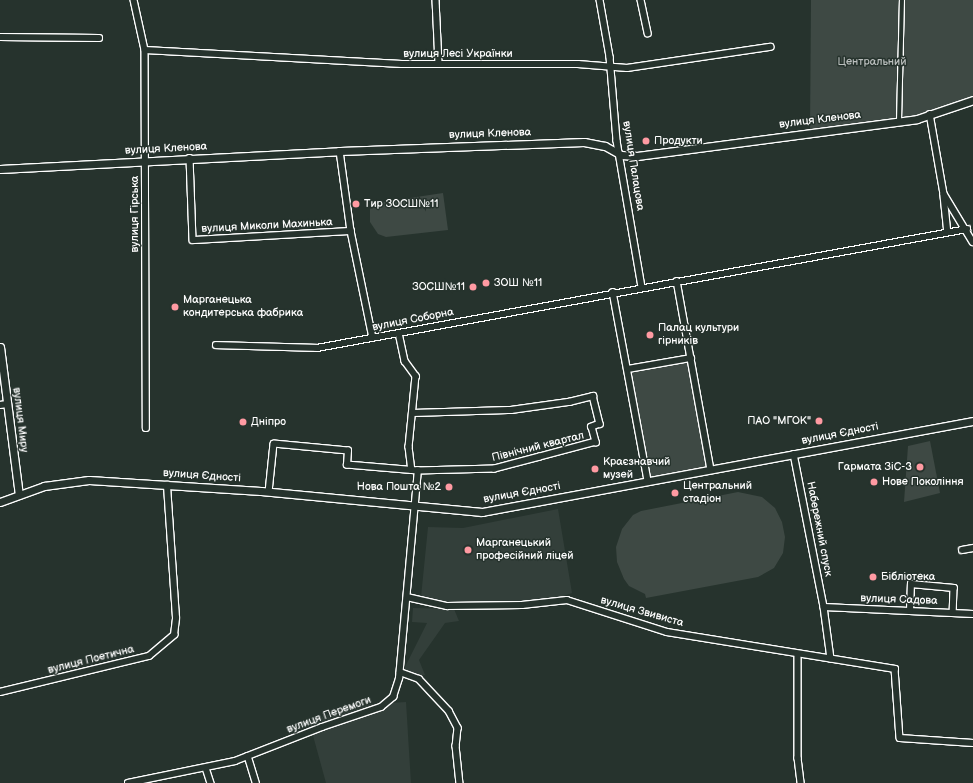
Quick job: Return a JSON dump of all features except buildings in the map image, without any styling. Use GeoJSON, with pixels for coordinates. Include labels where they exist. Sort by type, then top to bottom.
{"type":"FeatureCollection","features":[{"type":"Feature","properties":{"kind":"street","name":"вулиця Гірська"},"geometry":{"type":"LineString","coordinates":[[134,0],[145,50],[146,428]]}},
{"type":"Feature","properties":{"kind":"street"},"geometry":{"type":"LineString","coordinates":[[436,0],[439,64]]}},
{"type":"Feature","properties":{"kind":"street","name":"вулиця Палацова"},"geometry":{"type":"LineString","coordinates":[[600,0],[611,68],[617,141],[621,155],[642,287]]}},
{"type":"Feature","properties":{"kind":"street"},"geometry":{"type":"LineString","coordinates":[[641,0],[648,33]]}},
{"type":"Feature","properties":{"kind":"street"},"geometry":{"type":"LineString","coordinates":[[899,121],[902,0]]}},
{"type":"Feature","properties":{"kind":"street"},"geometry":{"type":"LineString","coordinates":[[0,37],[99,38]]}},
{"type":"Feature","properties":{"kind":"street","name":"вулиця Лесі Українки"},"geometry":{"type":"LineString","coordinates":[[145,50],[439,64],[578,64],[611,68],[627,68],[770,47]]}},
{"type":"Feature","properties":{"kind":"street","name":"вулиця Кленова"},"geometry":{"type":"LineString","coordinates":[[0,169],[340,151],[584,142],[605,146],[621,155],[637,156],[899,121],[930,114],[973,100]]}},
{"type":"Feature","properties":{"kind":"street"},"geometry":{"type":"LineString","coordinates":[[930,114],[944,194],[948,232]]}},
{"type":"Feature","properties":{"kind":"street"},"geometry":{"type":"LineString","coordinates":[[340,151],[351,231],[372,338]]}},
{"type":"Feature","properties":{"kind":"street","name":"вулиця Миколи Махинька"},"geometry":{"type":"LineString","coordinates":[[190,158],[193,240],[351,231]]}},
{"type":"Feature","properties":{"kind":"street"},"geometry":{"type":"LineString","coordinates":[[944,194],[967,229],[973,242]]}},
{"type":"Feature","properties":{"kind":"street","name":"вулиця Соборна"},"geometry":{"type":"LineString","coordinates":[[216,345],[316,348],[613,292],[967,229]]}},
{"type":"Feature","properties":{"kind":"street"},"geometry":{"type":"LineString","coordinates":[[677,281],[711,470]]}},
{"type":"Feature","properties":{"kind":"street"},"geometry":{"type":"LineString","coordinates":[[613,292],[648,481]]}},
{"type":"Feature","properties":{"kind":"street"},"geometry":{"type":"LineString","coordinates":[[399,333],[405,361],[416,376],[414,412],[409,446],[415,471],[415,506]]}},
{"type":"Feature","properties":{"kind":"street","name":"вулиця Миру"},"geometry":{"type":"LineString","coordinates":[[0,347],[4,404],[19,495]]}},
{"type":"Feature","properties":{"kind":"street"},"geometry":{"type":"LineString","coordinates":[[628,369],[691,358]]}},
{"type":"Feature","properties":{"kind":"street","name":"Північний квартал"},"geometry":{"type":"LineString","coordinates":[[269,492],[274,444],[348,451],[347,465],[415,471],[495,469],[596,442],[592,427],[600,424],[593,396],[569,402],[511,410],[414,412]]}},
{"type":"Feature","properties":{"kind":"street","name":"вулиця Єдності"},"geometry":{"type":"LineString","coordinates":[[0,502],[44,486],[89,480],[269,492],[482,512],[973,421]]}},
{"type":"Feature","properties":{"kind":"street","name":"Набережний спуск"},"geometry":{"type":"LineString","coordinates":[[794,454],[824,607],[831,659]]}},
{"type":"Feature","properties":{"kind":"street","name":"вулиця Поетична"},"geometry":{"type":"LineString","coordinates":[[0,692],[149,656],[174,635],[176,618],[167,485]]}},
{"type":"Feature","properties":{"kind":"street","name":"вулиця Перемоги"},"geometry":{"type":"LineString","coordinates":[[128,783],[206,768],[248,756],[322,727],[381,707],[393,697],[400,672],[415,506]]}},
{"type":"Feature","properties":{"kind":"street"},"geometry":{"type":"LineString","coordinates":[[962,550],[973,548]]}},
{"type":"Feature","properties":{"kind":"street"},"geometry":{"type":"LineString","coordinates":[[910,611],[911,584],[954,588],[954,613]]}},
{"type":"Feature","properties":{"kind":"street","name":"вулиця Звивиста"},"geometry":{"type":"LineString","coordinates":[[407,597],[447,606],[522,605],[568,600],[667,632],[895,669],[900,738],[973,744]]}},
{"type":"Feature","properties":{"kind":"street","name":"вулиця Садова"},"geometry":{"type":"LineString","coordinates":[[824,607],[973,614]]}},
{"type":"Feature","properties":{"kind":"street"},"geometry":{"type":"LineString","coordinates":[[798,654],[798,758],[801,783]]}},
{"type":"Feature","properties":{"kind":"street"},"geometry":{"type":"LineString","coordinates":[[400,672],[419,680],[449,711],[458,728],[456,746],[460,783]]}},
{"type":"Feature","properties":{"kind":"street"},"geometry":{"type":"LineString","coordinates":[[248,756],[256,783]]}},
{"type":"Feature","properties":{"kind":"street"},"geometry":{"type":"LineString","coordinates":[[206,768],[210,783]]}},
{"type":"Feature","properties":{"kind":"shaded area"},"geometry":{"type":"Polygon","coordinates":[[[558,509],[572,593],[550,601],[451,604],[421,597],[428,527],[463,528],[558,509]]]}},
{"type":"Feature","properties":{"kind":"shaded area"},"geometry":{"type":"Polygon","coordinates":[[[413,608],[454,609],[459,621],[445,623],[419,660],[425,675],[405,677],[404,669],[427,623],[412,622],[413,608]]]}},
{"type":"Feature","properties":{"kind":"shaded area"},"geometry":{"type":"Polygon","coordinates":[[[406,702],[411,783],[326,783],[309,721],[357,705],[406,702]]]}},
{"type":"Feature","properties":{"kind":"green space","name":"Центральний"},"geometry":{"type":"Polygon","coordinates":[[[811,0],[973,0],[973,100],[917,119],[810,132],[811,0]]]}},
{"type":"Feature","properties":{"kind":"green space"},"geometry":{"type":"Polygon","coordinates":[[[443,193],[448,230],[386,237],[378,234],[370,222],[370,209],[376,203],[443,193]]]}},
{"type":"Feature","properties":{"kind":"green space"},"geometry":{"type":"Polygon","coordinates":[[[687,362],[708,468],[652,479],[631,373],[687,362]]]}},
{"type":"Feature","properties":{"kind":"green space"},"geometry":{"type":"Polygon","coordinates":[[[930,441],[940,493],[904,502],[908,446],[930,441]]]}},
{"type":"Feature","properties":{"kind":"green space"},"geometry":{"type":"Polygon","coordinates":[[[738,492],[762,497],[775,508],[782,522],[785,537],[783,553],[774,568],[758,577],[646,598],[645,594],[629,586],[624,579],[617,562],[616,547],[622,529],[633,515],[641,511],[738,492]]]}},
{"type":"Feature","properties":{"kind":"place","name":"Продукти"},"geometry":{"type":"Point","coordinates":[646,141]}},
{"type":"Feature","properties":{"kind":"place","name":"Тир ЗОСШ№11"},"geometry":{"type":"Point","coordinates":[356,204]}},
{"type":"Feature","properties":{"kind":"place","name":"ЗОШ №11"},"geometry":{"type":"Point","coordinates":[486,283]}},
{"type":"Feature","properties":{"kind":"place","name":"ЗОСШ№11"},"geometry":{"type":"Point","coordinates":[473,287]}},
{"type":"Feature","properties":{"kind":"place","name":"Марганецька кондитерська фабрика"},"geometry":{"type":"Point","coordinates":[175,307]}},
{"type":"Feature","properties":{"kind":"place","name":"Палац культури гірників"},"geometry":{"type":"Point","coordinates":[650,335]}},
{"type":"Feature","properties":{"kind":"place","name":"ПАО \"МГОК\""},"geometry":{"type":"Point","coordinates":[819,421]}},
{"type":"Feature","properties":{"kind":"place","name":"Дніпро"},"geometry":{"type":"Point","coordinates":[243,422]}},
{"type":"Feature","properties":{"kind":"place","name":"Гармата ЗіС-3"},"geometry":{"type":"Point","coordinates":[920,467]}},
{"type":"Feature","properties":{"kind":"place","name":"Краєзнавчий музей"},"geometry":{"type":"Point","coordinates":[595,469]}},
{"type":"Feature","properties":{"kind":"place","name":"Нове Покоління"},"geometry":{"type":"Point","coordinates":[874,482]}},
{"type":"Feature","properties":{"kind":"place","name":"Нова Пошта №2"},"geometry":{"type":"Point","coordinates":[449,487]}},
{"type":"Feature","properties":{"kind":"place","name":"Центральний стадіон"},"geometry":{"type":"Point","coordinates":[675,493]}},
{"type":"Feature","properties":{"kind":"place","name":"Марганецький професійний ліцей"},"geometry":{"type":"Point","coordinates":[468,550]}},
{"type":"Feature","properties":{"kind":"place","name":"Бібліотека"},"geometry":{"type":"Point","coordinates":[873,577]}}]}
